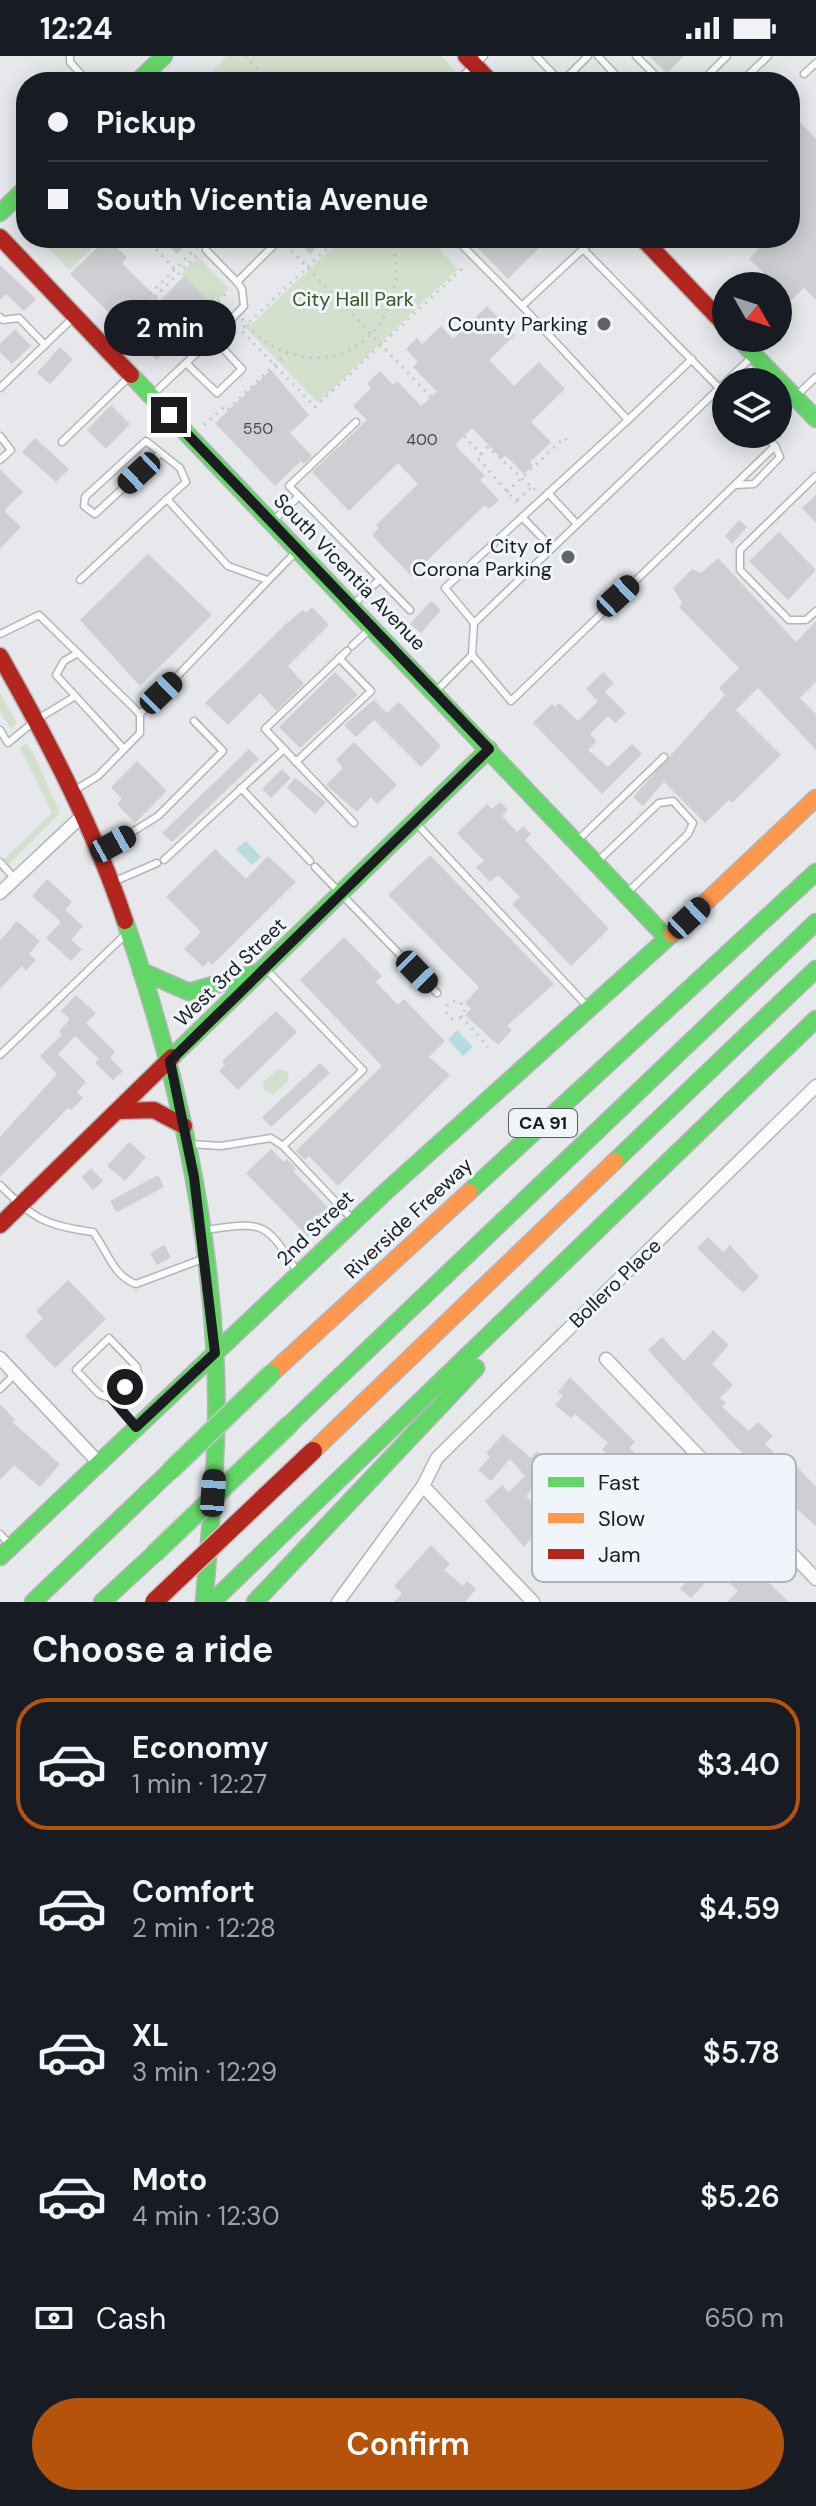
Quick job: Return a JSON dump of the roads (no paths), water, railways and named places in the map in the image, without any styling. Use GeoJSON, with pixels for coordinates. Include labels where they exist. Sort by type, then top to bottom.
{"type":"FeatureCollection","features":[{"type":"Feature","properties":{"kind":"main road"},"geometry":{"type":"LineString","coordinates":[[147,72],[164,56]]}},
{"type":"Feature","properties":{"kind":"main road"},"geometry":{"type":"LineString","coordinates":[[0,213],[16,198]]}},
{"type":"Feature","properties":{"kind":"main road","name":"South Vicentia Avenue"},"geometry":{"type":"LineString","coordinates":[[0,237],[667,938]]}},
{"type":"Feature","properties":{"kind":"main road"},"geometry":{"type":"LineString","coordinates":[[652,248],[712,311]]}},
{"type":"Feature","properties":{"kind":"main road"},"geometry":{"type":"LineString","coordinates":[[751,352],[816,419]]}},
{"type":"Feature","properties":{"kind":"main road"},"geometry":{"type":"LineString","coordinates":[[0,656],[72,792],[111,882],[170,1061],[186,1135],[202,1230],[215,1353],[215,1466],[204,1602]]}},
{"type":"Feature","properties":{"kind":"main road","name":"West 3rd Street"},"geometry":{"type":"LineString","coordinates":[[0,1225],[489,749]]}},
{"type":"Feature","properties":{"kind":"main road","name":"2nd Street"},"geometry":{"type":"LineString","coordinates":[[4,1546],[816,798]]}},
{"type":"Feature","properties":{"kind":"main road","name":"Riverside Freeway"},"geometry":{"type":"LineString","coordinates":[[33,1602],[271,1374],[816,872]]}},
{"type":"Feature","properties":{"kind":"main road"},"geometry":{"type":"LineString","coordinates":[[102,1602],[816,922]]}},
{"type":"Feature","properties":{"kind":"main road"},"geometry":{"type":"LineString","coordinates":[[154,1602],[816,969]]}},
{"type":"Feature","properties":{"kind":"main road"},"geometry":{"type":"LineString","coordinates":[[141,971],[189,992],[264,970]]}},
{"type":"Feature","properties":{"kind":"main road"},"geometry":{"type":"LineString","coordinates":[[212,1602],[816,1019]]}},
{"type":"Feature","properties":{"kind":"main road"},"geometry":{"type":"LineString","coordinates":[[255,1602],[734,1098]]}},
{"type":"Feature","properties":{"kind":"main road"},"geometry":{"type":"LineString","coordinates":[[118,1111],[154,1110],[186,1135]]}},
{"type":"Feature","properties":{"kind":"main road"},"geometry":{"type":"LineString","coordinates":[[18,1602],[59,1577]]}},
{"type":"Feature","properties":{"kind":"street"},"geometry":{"type":"LineString","coordinates":[[0,893],[82,816]]}},
{"type":"Feature","properties":{"kind":"street","name":"Bollero Place"},"geometry":{"type":"LineString","coordinates":[[338,1602],[423,1486],[437,1458],[814,1092]]}},
{"type":"Feature","properties":{"kind":"street"},"geometry":{"type":"LineString","coordinates":[[0,1358],[98,1462]]}},
{"type":"Feature","properties":{"kind":"street"},"geometry":{"type":"LineString","coordinates":[[606,1359],[697,1454]]}},
{"type":"Feature","properties":{"kind":"street"},"geometry":{"type":"LineString","coordinates":[[423,1486],[533,1602]]}},
{"type":"Feature","properties":{"kind":"street"},"geometry":{"type":"LineString","coordinates":[[796,1558],[816,1579]]}},
{"type":"Feature","properties":{"kind":"lane"},"geometry":{"type":"LineString","coordinates":[[536,56],[551,72]]}},
{"type":"Feature","properties":{"kind":"lane"},"geometry":{"type":"LineString","coordinates":[[571,72],[588,56]]}},
{"type":"Feature","properties":{"kind":"lane"},"geometry":{"type":"LineString","coordinates":[[598,56],[613,72]]}},
{"type":"Feature","properties":{"kind":"lane"},"geometry":{"type":"LineString","coordinates":[[636,56],[652,72]]}},
{"type":"Feature","properties":{"kind":"lane"},"geometry":{"type":"LineString","coordinates":[[711,72],[727,56]]}},
{"type":"Feature","properties":{"kind":"lane"},"geometry":{"type":"LineString","coordinates":[[751,72],[768,56]]}},
{"type":"Feature","properties":{"kind":"lane"},"geometry":{"type":"LineString","coordinates":[[804,74],[816,63]]}},
{"type":"Feature","properties":{"kind":"lane"},"geometry":{"type":"LineString","coordinates":[[237,282],[271,248]]}},
{"type":"Feature","properties":{"kind":"lane"},"geometry":{"type":"LineString","coordinates":[[465,248],[628,420]]}},
{"type":"Feature","properties":{"kind":"lane"},"geometry":{"type":"LineString","coordinates":[[522,306],[583,249],[712,380]]}},
{"type":"Feature","properties":{"kind":"lane"},"geometry":{"type":"LineString","coordinates":[[151,396],[238,315],[244,297],[237,282],[206,250]]}},
{"type":"Feature","properties":{"kind":"lane"},"geometry":{"type":"LineString","coordinates":[[0,388],[75,316]]}},
{"type":"Feature","properties":{"kind":"lane"},"geometry":{"type":"LineString","coordinates":[[0,317],[3,320],[19,318],[45,345]]}},
{"type":"Feature","properties":{"kind":"lane"},"geometry":{"type":"LineString","coordinates":[[186,363],[217,393],[242,369],[213,338]]}},
{"type":"Feature","properties":{"kind":"lane"},"geometry":{"type":"LineString","coordinates":[[740,368],[754,355]]}},
{"type":"Feature","properties":{"kind":"lane"},"geometry":{"type":"LineString","coordinates":[[474,623],[445,588],[692,359]]}},
{"type":"Feature","properties":{"kind":"lane"},"geometry":{"type":"LineString","coordinates":[[62,442],[131,375]]}},
{"type":"Feature","properties":{"kind":"lane"},"geometry":{"type":"LineString","coordinates":[[795,397],[816,377]]}},
{"type":"Feature","properties":{"kind":"lane"},"geometry":{"type":"LineString","coordinates":[[435,692],[472,655],[474,623],[712,395]]}},
{"type":"Feature","properties":{"kind":"lane"},"geometry":{"type":"LineString","coordinates":[[356,422],[289,486],[410,610]]}},
{"type":"Feature","properties":{"kind":"lane"},"geometry":{"type":"LineString","coordinates":[[0,436],[11,450],[0,460]]}},
{"type":"Feature","properties":{"kind":"lane"},"geometry":{"type":"LineString","coordinates":[[80,580],[186,482],[180,468],[146,441],[85,497],[84,506],[95,514],[161,453]]}},
{"type":"Feature","properties":{"kind":"lane"},"geometry":{"type":"LineString","coordinates":[[472,655],[511,701],[773,448]]}},
{"type":"Feature","properties":{"kind":"lane"},"geometry":{"type":"LineString","coordinates":[[736,485],[754,484],[773,467],[780,457],[776,448]]}},
{"type":"Feature","properties":{"kind":"lane"},"geometry":{"type":"LineString","coordinates":[[816,476],[740,550],[740,570],[789,620],[806,620],[816,611]]}},
{"type":"Feature","properties":{"kind":"lane"},"geometry":{"type":"LineString","coordinates":[[548,493],[577,524]]}},
{"type":"Feature","properties":{"kind":"lane"},"geometry":{"type":"LineString","coordinates":[[272,522],[299,496]]}},
{"type":"Feature","properties":{"kind":"lane"},"geometry":{"type":"LineString","coordinates":[[167,499],[228,566],[267,580]]}},
{"type":"Feature","properties":{"kind":"lane"},"geometry":{"type":"LineString","coordinates":[[522,517],[552,548]]}},
{"type":"Feature","properties":{"kind":"lane"},"geometry":{"type":"LineString","coordinates":[[140,714],[212,644],[228,619],[298,549]]}},
{"type":"Feature","properties":{"kind":"lane"},"geometry":{"type":"LineString","coordinates":[[352,606],[380,579]]}},
{"type":"Feature","properties":{"kind":"lane"},"geometry":{"type":"LineString","coordinates":[[0,634],[39,615],[140,714],[140,733],[98,776],[72,792]]}},
{"type":"Feature","properties":{"kind":"lane"},"geometry":{"type":"LineString","coordinates":[[354,823],[265,729],[372,627]]}},
{"type":"Feature","properties":{"kind":"lane"},"geometry":{"type":"LineString","coordinates":[[78,653],[64,661],[56,675],[124,749]]}},
{"type":"Feature","properties":{"kind":"lane"},"geometry":{"type":"LineString","coordinates":[[296,762],[371,691],[339,658]]}},
{"type":"Feature","properties":{"kind":"lane"},"geometry":{"type":"LineString","coordinates":[[0,730],[8,743],[36,720],[74,697]]}},
{"type":"Feature","properties":{"kind":"lane"},"geometry":{"type":"LineString","coordinates":[[99,852],[158,816],[223,751],[194,721]]}},
{"type":"Feature","properties":{"kind":"lane"},"geometry":{"type":"LineString","coordinates":[[111,882],[161,861],[284,749]]}},
{"type":"Feature","properties":{"kind":"lane"},"geometry":{"type":"LineString","coordinates":[[577,841],[664,757]]}},
{"type":"Feature","properties":{"kind":"lane"},"geometry":{"type":"LineString","coordinates":[[241,788],[437,993]]}},
{"type":"Feature","properties":{"kind":"lane"},"geometry":{"type":"LineString","coordinates":[[597,861],[659,803],[673,801],[693,823],[688,834],[627,893]]}},
{"type":"Feature","properties":{"kind":"lane"},"geometry":{"type":"LineString","coordinates":[[415,822],[589,1007]]}},
{"type":"Feature","properties":{"kind":"lane"},"geometry":{"type":"LineString","coordinates":[[0,862],[15,879]]}},
{"type":"Feature","properties":{"kind":"lane"},"geometry":{"type":"LineString","coordinates":[[0,1055],[127,933]]}},
{"type":"Feature","properties":{"kind":"lane"},"geometry":{"type":"LineString","coordinates":[[264,970],[363,1070],[283,1146]]}},
{"type":"Feature","properties":{"kind":"lane"},"geometry":{"type":"LineString","coordinates":[[186,1135],[221,1146],[271,1138],[283,1146],[354,1221]]}},
{"type":"Feature","properties":{"kind":"lane"},"geometry":{"type":"LineString","coordinates":[[0,1185],[20,1206],[51,1225],[93,1232],[126,1281],[136,1284],[205,1258]]}},
{"type":"Feature","properties":{"kind":"lane"},"geometry":{"type":"LineString","coordinates":[[202,1230],[252,1223],[265,1229],[298,1274]]}},
{"type":"Feature","properties":{"kind":"lane"},"geometry":{"type":"LineString","coordinates":[[112,1399],[138,1374],[137,1367],[109,1338],[76,1370],[99,1394],[112,1399],[136,1427]]}},
{"type":"Feature","properties":{"kind":"lane"},"geometry":{"type":"LineString","coordinates":[[0,1389],[15,1374]]}},
{"type":"Feature","properties":{"kind":"water"},"geometry":{"type":"Polygon","coordinates":[[[246,841],[261,857],[252,865],[236,849],[246,841]]]}},
{"type":"Feature","properties":{"kind":"water"},"geometry":{"type":"Polygon","coordinates":[[[457,1030],[473,1047],[463,1056],[448,1040],[457,1030]]]}},
{"type":"Feature","properties":{"kind":"place","name":"County Parking"},"geometry":{"type":"Point","coordinates":[604,324]}},
{"type":"Feature","properties":{"kind":"place","name":"City of Corona Parking"},"geometry":{"type":"Point","coordinates":[568,557]}},
{"type":"Feature","properties":{"kind":"park label","name":"City Hall Park"},"geometry":{"type":"Point","coordinates":[353,299]}}]}
